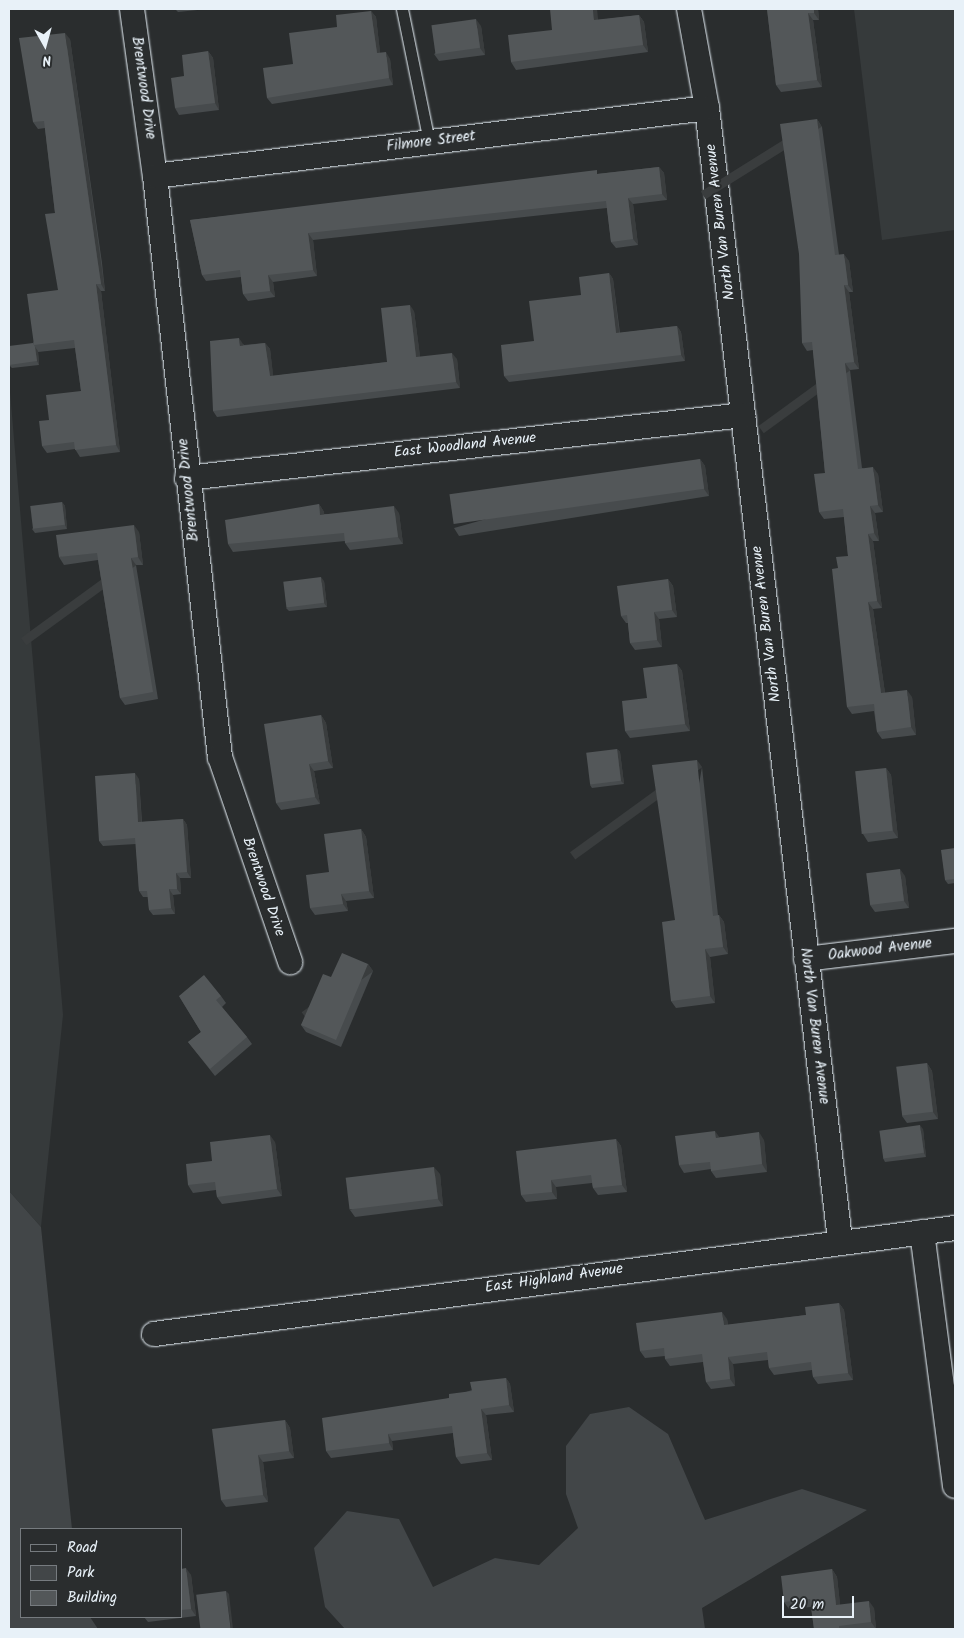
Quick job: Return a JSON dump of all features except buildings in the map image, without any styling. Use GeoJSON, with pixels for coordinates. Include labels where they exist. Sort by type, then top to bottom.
{"type":"FeatureCollection","features":[{"type":"Feature","properties":{"kind":"street","name":"Brentwood Drive"},"geometry":{"type":"LineString","coordinates":[[132,9],[155,176],[187,478],[220,758],[290,962]]}},
{"type":"Feature","properties":{"kind":"street","name":"North Van Buren Avenue"},"geometry":{"type":"LineString","coordinates":[[689,9],[707,108],[840,1240]]}},
{"type":"Feature","properties":{"kind":"street","name":"Filmore Street"},"geometry":{"type":"LineString","coordinates":[[155,176],[707,108]]}},
{"type":"Feature","properties":{"kind":"street","name":"East Woodland Avenue"},"geometry":{"type":"LineString","coordinates":[[187,478],[744,415]]}},
{"type":"Feature","properties":{"kind":"street","name":"Oakwood Avenue"},"geometry":{"type":"LineString","coordinates":[[806,958],[955,941]]}},
{"type":"Feature","properties":{"kind":"street","name":"East Highland Avenue"},"geometry":{"type":"LineString","coordinates":[[154,1334],[840,1240],[955,1228]]}},
{"type":"Feature","properties":{"kind":"street"},"geometry":{"type":"LineString","coordinates":[[922,1232],[955,1486]]}},
{"type":"Feature","properties":{"kind":"lane"},"geometry":{"type":"LineString","coordinates":[[402,9],[429,142]]}},
{"type":"Feature","properties":{"kind":"shaded area"},"geometry":{"type":"Polygon","coordinates":[[[854,9],[955,9],[955,230],[882,240],[854,9]]]}},
{"type":"Feature","properties":{"kind":"shaded area"},"geometry":{"type":"Polygon","coordinates":[[[9,380],[63,1015],[41,1227],[9,1191],[9,380]]]}},
{"type":"Feature","properties":{"kind":"green space"},"geometry":{"type":"Polygon","coordinates":[[[9,1191],[41,1227],[72,1528],[20,1528],[20,1618],[91,1618],[98,1629],[9,1629],[9,1191]]]}},
{"type":"Feature","properties":{"kind":"green space"},"geometry":{"type":"Polygon","coordinates":[[[629,1407],[668,1434],[705,1520],[802,1489],[867,1510],[702,1608],[705,1629],[345,1629],[325,1607],[314,1548],[347,1511],[399,1519],[433,1587],[495,1558],[539,1565],[578,1528],[566,1494],[566,1446],[590,1414],[629,1407]]]}}]}
